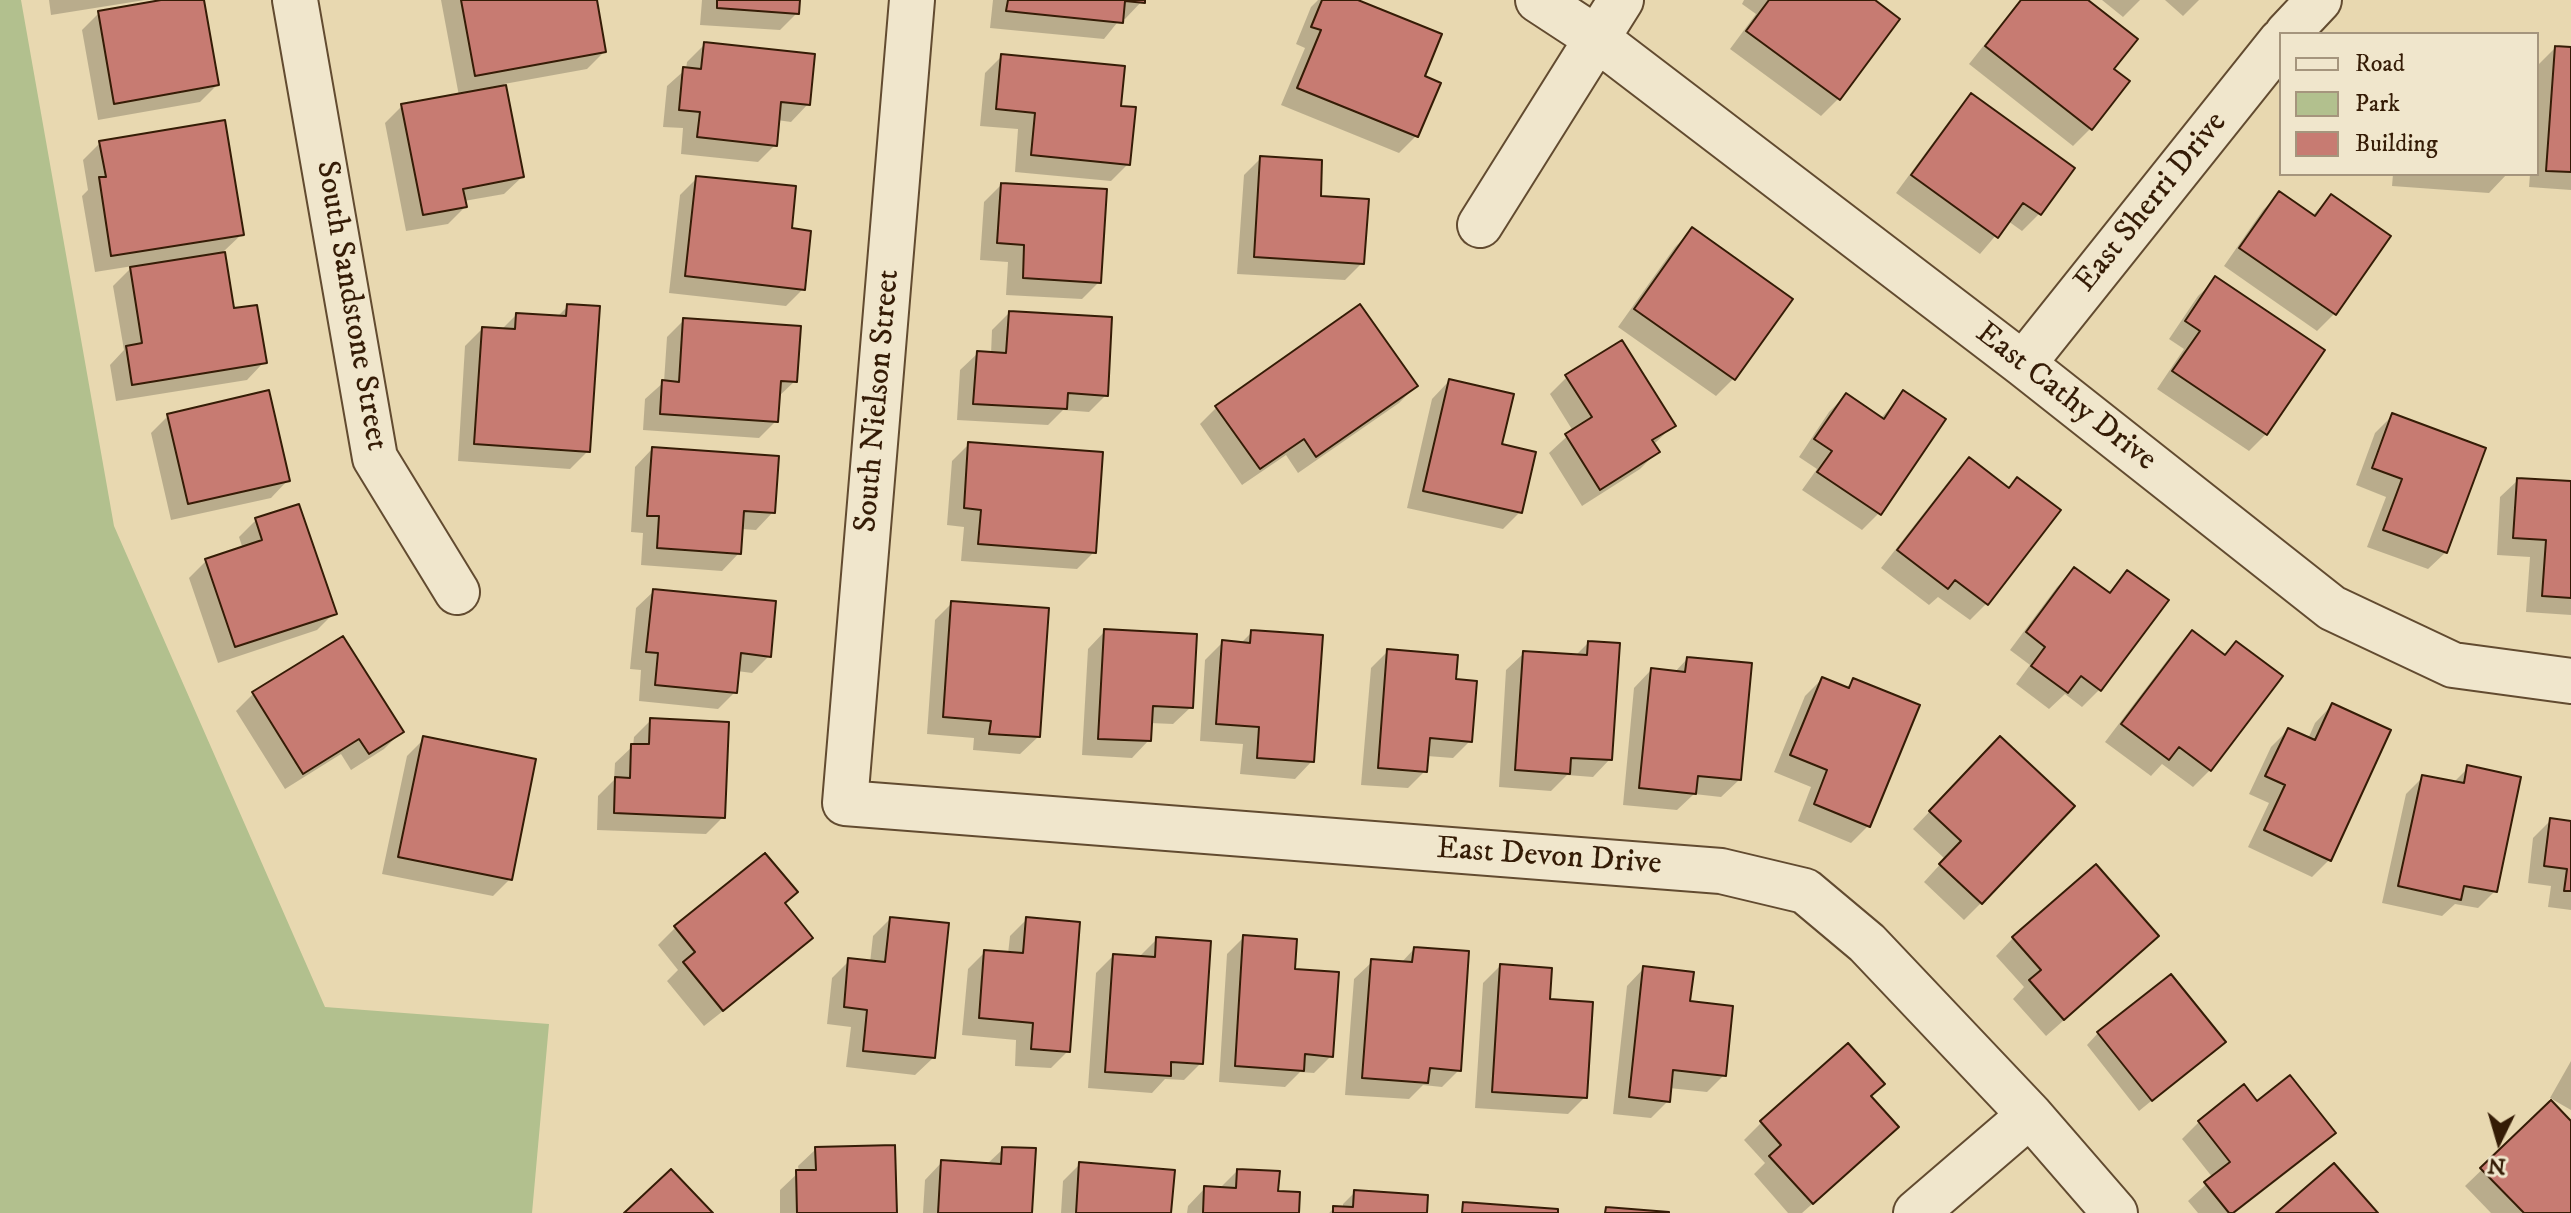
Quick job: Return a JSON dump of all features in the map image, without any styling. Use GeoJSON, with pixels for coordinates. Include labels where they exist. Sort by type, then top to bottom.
{"type":"FeatureCollection","features":[{"type":"Feature","properties":{"kind":"street","name":"South Sandstone Street"},"geometry":{"type":"LineString","coordinates":[[295,0],[375,458],[457,592]]}},
{"type":"Feature","properties":{"kind":"street","name":"South Nielson Street"},"geometry":{"type":"LineString","coordinates":[[845,803],[912,0]]}},
{"type":"Feature","properties":{"kind":"street","name":"East Cathy Drive"},"geometry":{"type":"LineString","coordinates":[[1538,0],[1596,38],[2023,364],[2332,608],[2453,665],[2571,681]]}},
{"type":"Feature","properties":{"kind":"street"},"geometry":{"type":"LineString","coordinates":[[1480,225],[1621,0]]}},
{"type":"Feature","properties":{"kind":"street"},"geometry":{"type":"LineString","coordinates":[[2289,32],[2319,0]]}},
{"type":"Feature","properties":{"kind":"street","name":"East Sherri Drive"},"geometry":{"type":"LineString","coordinates":[[2023,364],[2279,44]]}},
{"type":"Feature","properties":{"kind":"street","name":"East Devon Drive"},"geometry":{"type":"LineString","coordinates":[[845,803],[1721,871],[1805,891],[1867,943],[2030,1115],[2115,1213]]}},
{"type":"Feature","properties":{"kind":"street"},"geometry":{"type":"LineString","coordinates":[[1916,1213],[2030,1115]]}},
{"type":"Feature","properties":{"kind":"green space"},"geometry":{"type":"Polygon","coordinates":[[[0,0],[21,0],[114,526],[325,1007],[549,1024],[532,1213],[0,1213],[0,0]]]}},
{"type":"Feature","properties":{"kind":"building"},"geometry":{"type":"Polygon","coordinates":[[[161,0],[204,0],[219,85],[114,104],[98,11],[161,0]]]}},
{"type":"Feature","properties":{"kind":"building"},"geometry":{"type":"Polygon","coordinates":[[[461,0],[597,0],[606,52],[475,76],[461,0]]]}},
{"type":"Feature","properties":{"kind":"building"},"geometry":{"type":"Polygon","coordinates":[[[717,0],[800,0],[799,14],[717,8],[717,0]]]}},
{"type":"Feature","properties":{"kind":"building"},"geometry":{"type":"Polygon","coordinates":[[[1008,0],[1145,0],[1145,3],[1125,1],[1123,23],[1006,11],[1008,0]]]}},
{"type":"Feature","properties":{"kind":"building"},"geometry":{"type":"Polygon","coordinates":[[[1322,0],[1358,0],[1442,34],[1425,76],[1441,83],[1418,137],[1297,88],[1321,30],[1311,27],[1322,0]]]}},
{"type":"Feature","properties":{"kind":"building"},"geometry":{"type":"Polygon","coordinates":[[[1769,0],[1875,0],[1900,19],[1840,100],[1746,31],[1769,0]]]}},
{"type":"Feature","properties":{"kind":"building"},"geometry":{"type":"Polygon","coordinates":[[[2021,0],[2088,0],[2138,39],[2114,69],[2130,81],[2092,130],[1985,46],[2021,0]]]}},
{"type":"Feature","properties":{"kind":"building"},"geometry":{"type":"Polygon","coordinates":[[[704,42],[815,54],[810,105],[781,102],[777,146],[697,137],[700,112],[679,110],[683,67],[701,69],[704,42]]]}},
{"type":"Feature","properties":{"kind":"building"},"geometry":{"type":"Polygon","coordinates":[[[2555,46],[2571,47],[2571,172],[2546,171],[2555,46]]]}},
{"type":"Feature","properties":{"kind":"building"},"geometry":{"type":"Polygon","coordinates":[[[1001,54],[1125,66],[1121,106],[1136,107],[1130,165],[1031,155],[1035,113],[996,109],[1001,54]]]}},
{"type":"Feature","properties":{"kind":"building"},"geometry":{"type":"Polygon","coordinates":[[[506,85],[524,177],[463,189],[467,207],[423,215],[401,104],[506,85]]]}},
{"type":"Feature","properties":{"kind":"building"},"geometry":{"type":"Polygon","coordinates":[[[1971,93],[2075,168],[2041,215],[2023,203],[1998,238],[1911,175],[1971,93]]]}},
{"type":"Feature","properties":{"kind":"building"},"geometry":{"type":"Polygon","coordinates":[[[225,120],[244,235],[111,256],[99,177],[106,177],[99,141],[225,120]]]}},
{"type":"Feature","properties":{"kind":"building"},"geometry":{"type":"Polygon","coordinates":[[[1260,156],[1322,160],[1321,196],[1369,199],[1364,264],[1254,257],[1260,156]]]}},
{"type":"Feature","properties":{"kind":"building"},"geometry":{"type":"Polygon","coordinates":[[[696,176],[796,186],[792,228],[811,231],[805,290],[685,276],[696,176]]]}},
{"type":"Feature","properties":{"kind":"building"},"geometry":{"type":"Polygon","coordinates":[[[1001,183],[1107,189],[1101,283],[1023,278],[1024,245],[997,243],[1001,183]]]}},
{"type":"Feature","properties":{"kind":"building"},"geometry":{"type":"Polygon","coordinates":[[[2279,191],[2315,216],[2331,194],[2391,236],[2336,315],[2239,248],[2279,191]]]}},
{"type":"Feature","properties":{"kind":"building"},"geometry":{"type":"Polygon","coordinates":[[[1692,227],[1793,299],[1735,380],[1634,309],[1692,227]]]}},
{"type":"Feature","properties":{"kind":"building"},"geometry":{"type":"Polygon","coordinates":[[[225,252],[234,308],[257,305],[267,363],[132,385],[126,346],[142,343],[130,267],[225,252]]]}},
{"type":"Feature","properties":{"kind":"building"},"geometry":{"type":"Polygon","coordinates":[[[2215,276],[2325,350],[2267,435],[2172,371],[2200,331],[2185,321],[2215,276]]]}},
{"type":"Feature","properties":{"kind":"building"},"geometry":{"type":"Polygon","coordinates":[[[567,304],[600,306],[590,452],[474,444],[482,327],[515,329],[516,313],[566,316],[567,304]]]}},
{"type":"Feature","properties":{"kind":"building"},"geometry":{"type":"Polygon","coordinates":[[[1360,304],[1418,386],[1316,457],[1304,439],[1260,469],[1215,406],[1360,304]]]}},
{"type":"Feature","properties":{"kind":"building"},"geometry":{"type":"Polygon","coordinates":[[[1009,311],[1112,317],[1108,396],[1068,393],[1067,409],[973,404],[977,351],[1006,353],[1009,311]]]}},
{"type":"Feature","properties":{"kind":"building"},"geometry":{"type":"Polygon","coordinates":[[[683,318],[801,326],[797,382],[781,381],[778,422],[660,414],[662,380],[679,382],[683,318]]]}},
{"type":"Feature","properties":{"kind":"building"},"geometry":{"type":"Polygon","coordinates":[[[1622,340],[1676,426],[1652,440],[1660,452],[1600,490],[1565,434],[1592,417],[1565,375],[1622,340]]]}},
{"type":"Feature","properties":{"kind":"building"},"geometry":{"type":"Polygon","coordinates":[[[1449,379],[1514,394],[1502,444],[1536,452],[1522,513],[1423,491],[1449,379]]]}},
{"type":"Feature","properties":{"kind":"building"},"geometry":{"type":"Polygon","coordinates":[[[269,390],[290,481],[188,504],[167,414],[269,390]]]}},
{"type":"Feature","properties":{"kind":"building"},"geometry":{"type":"Polygon","coordinates":[[[1903,390],[1946,419],[1881,515],[1817,472],[1832,451],[1814,439],[1846,393],[1884,419],[1903,390]]]}},
{"type":"Feature","properties":{"kind":"building"},"geometry":{"type":"Polygon","coordinates":[[[2392,413],[2486,448],[2447,553],[2383,530],[2402,479],[2372,468],[2392,413]]]}},
{"type":"Feature","properties":{"kind":"building"},"geometry":{"type":"Polygon","coordinates":[[[968,442],[1103,452],[1096,553],[978,544],[981,510],[964,508],[968,442]]]}},
{"type":"Feature","properties":{"kind":"building"},"geometry":{"type":"Polygon","coordinates":[[[652,447],[779,456],[775,513],[744,511],[741,554],[657,548],[659,516],[647,516],[652,447]]]}},
{"type":"Feature","properties":{"kind":"building"},"geometry":{"type":"Polygon","coordinates":[[[1969,457],[2009,488],[2017,477],[2061,510],[1988,605],[1955,580],[1948,589],[1897,550],[1969,457]]]}},
{"type":"Feature","properties":{"kind":"building"},"geometry":{"type":"Polygon","coordinates":[[[2517,478],[2571,481],[2571,598],[2542,596],[2546,540],[2513,538],[2517,478]]]}},
{"type":"Feature","properties":{"kind":"building"},"geometry":{"type":"Polygon","coordinates":[[[299,504],[337,614],[235,647],[205,559],[262,540],[255,518],[299,504]]]}},
{"type":"Feature","properties":{"kind":"building"},"geometry":{"type":"Polygon","coordinates":[[[2074,567],[2110,593],[2127,570],[2169,600],[2101,691],[2081,676],[2068,693],[2031,666],[2045,647],[2026,632],[2074,567]]]}},
{"type":"Feature","properties":{"kind":"building"},"geometry":{"type":"Polygon","coordinates":[[[653,589],[776,601],[771,657],[741,653],[737,693],[655,685],[658,653],[646,652],[653,589]]]}},
{"type":"Feature","properties":{"kind":"building"},"geometry":{"type":"Polygon","coordinates":[[[951,601],[1049,608],[1040,737],[989,734],[991,721],[943,717],[951,601]]]}},
{"type":"Feature","properties":{"kind":"building"},"geometry":{"type":"Polygon","coordinates":[[[1104,629],[1197,634],[1193,708],[1153,706],[1151,741],[1098,739],[1104,629]]]}},
{"type":"Feature","properties":{"kind":"building"},"geometry":{"type":"Polygon","coordinates":[[[1251,630],[1323,635],[1314,762],[1257,758],[1259,727],[1216,724],[1222,640],[1250,643],[1251,630]]]}},
{"type":"Feature","properties":{"kind":"building"},"geometry":{"type":"Polygon","coordinates":[[[2192,630],[2225,655],[2236,641],[2283,676],[2211,771],[2179,747],[2169,760],[2121,724],[2192,630]]]}},
{"type":"Feature","properties":{"kind":"building"},"geometry":{"type":"Polygon","coordinates":[[[343,636],[404,732],[369,754],[359,739],[303,774],[252,692],[343,636]]]}},
{"type":"Feature","properties":{"kind":"building"},"geometry":{"type":"Polygon","coordinates":[[[1588,641],[1620,643],[1612,760],[1571,758],[1570,774],[1515,770],[1523,651],[1587,655],[1588,641]]]}},
{"type":"Feature","properties":{"kind":"building"},"geometry":{"type":"Polygon","coordinates":[[[1387,649],[1458,655],[1456,679],[1477,681],[1472,742],[1430,738],[1427,772],[1378,768],[1387,649]]]}},
{"type":"Feature","properties":{"kind":"building"},"geometry":{"type":"Polygon","coordinates":[[[1687,657],[1752,663],[1741,780],[1698,776],[1696,794],[1639,788],[1651,668],[1685,672],[1687,657]]]}},
{"type":"Feature","properties":{"kind":"building"},"geometry":{"type":"Polygon","coordinates":[[[1822,677],[1849,688],[1853,678],[1920,705],[1870,827],[1814,804],[1827,770],[1790,755],[1822,677]]]}},
{"type":"Feature","properties":{"kind":"building"},"geometry":{"type":"Polygon","coordinates":[[[2332,703],[2391,730],[2331,861],[2264,830],[2285,785],[2265,776],[2288,728],[2315,740],[2332,703]]]}},
{"type":"Feature","properties":{"kind":"building"},"geometry":{"type":"Polygon","coordinates":[[[650,718],[729,722],[725,818],[614,813],[615,777],[630,778],[631,744],[649,744],[650,718]]]}},
{"type":"Feature","properties":{"kind":"building"},"geometry":{"type":"Polygon","coordinates":[[[423,736],[536,759],[512,880],[398,857],[423,736]]]}},
{"type":"Feature","properties":{"kind":"building"},"geometry":{"type":"Polygon","coordinates":[[[2000,736],[2075,806],[1982,904],[1939,864],[1961,841],[1929,811],[2000,736]]]}},
{"type":"Feature","properties":{"kind":"building"},"geometry":{"type":"Polygon","coordinates":[[[2467,765],[2521,777],[2497,892],[2464,886],[2461,900],[2398,886],[2422,775],[2464,783],[2467,765]]]}},
{"type":"Feature","properties":{"kind":"building"},"geometry":{"type":"Polygon","coordinates":[[[2550,818],[2571,821],[2571,891],[2564,891],[2567,869],[2544,866],[2550,818]]]}},
{"type":"Feature","properties":{"kind":"building"},"geometry":{"type":"Polygon","coordinates":[[[765,853],[798,892],[785,903],[813,938],[723,1011],[683,962],[695,952],[674,926],[765,853]]]}},
{"type":"Feature","properties":{"kind":"building"},"geometry":{"type":"Polygon","coordinates":[[[2096,864],[2159,936],[2064,1020],[2029,980],[2041,970],[2012,937],[2096,864]]]}},
{"type":"Feature","properties":{"kind":"building"},"geometry":{"type":"Polygon","coordinates":[[[890,917],[949,923],[935,1058],[863,1051],[867,1010],[844,1007],[848,958],[885,962],[890,917]]]}},
{"type":"Feature","properties":{"kind":"building"},"geometry":{"type":"Polygon","coordinates":[[[1026,917],[1080,922],[1070,1052],[1031,1049],[1033,1023],[979,1018],[984,950],[1023,953],[1026,917]]]}},
{"type":"Feature","properties":{"kind":"building"},"geometry":{"type":"Polygon","coordinates":[[[1243,935],[1297,939],[1295,969],[1339,972],[1333,1057],[1305,1054],[1304,1071],[1235,1066],[1243,935]]]}},
{"type":"Feature","properties":{"kind":"building"},"geometry":{"type":"Polygon","coordinates":[[[1156,937],[1211,941],[1203,1064],[1171,1062],[1171,1076],[1105,1072],[1113,954],[1155,957],[1156,937]]]}},
{"type":"Feature","properties":{"kind":"building"},"geometry":{"type":"Polygon","coordinates":[[[1414,947],[1469,951],[1461,1071],[1430,1068],[1428,1083],[1362,1078],[1371,959],[1412,962],[1414,947]]]}},
{"type":"Feature","properties":{"kind":"building"},"geometry":{"type":"Polygon","coordinates":[[[1500,964],[1552,968],[1550,999],[1593,1002],[1587,1098],[1492,1092],[1500,964]]]}},
{"type":"Feature","properties":{"kind":"building"},"geometry":{"type":"Polygon","coordinates":[[[1643,966],[1694,972],[1690,1001],[1733,1006],[1726,1076],[1673,1070],[1670,1102],[1629,1097],[1643,966]]]}},
{"type":"Feature","properties":{"kind":"building"},"geometry":{"type":"Polygon","coordinates":[[[2171,974],[2226,1042],[2152,1101],[2097,1032],[2171,974]]]}},
{"type":"Feature","properties":{"kind":"building"},"geometry":{"type":"Polygon","coordinates":[[[1848,1043],[1885,1084],[1871,1096],[1899,1127],[1813,1204],[1769,1156],[1781,1145],[1760,1121],[1848,1043]]]}},
{"type":"Feature","properties":{"kind":"building"},"geometry":{"type":"Polygon","coordinates":[[[2290,1075],[2336,1133],[2229,1213],[2204,1182],[2230,1162],[2198,1121],[2244,1084],[2257,1101],[2290,1075]]]}},
{"type":"Feature","properties":{"kind":"building"},"geometry":{"type":"Polygon","coordinates":[[[2551,1100],[2571,1121],[2571,1213],[2524,1213],[2480,1168],[2551,1100]]]}},
{"type":"Feature","properties":{"kind":"building"},"geometry":{"type":"Polygon","coordinates":[[[895,1145],[897,1213],[797,1213],[796,1170],[816,1170],[815,1147],[895,1145]]]}},
{"type":"Feature","properties":{"kind":"building"},"geometry":{"type":"Polygon","coordinates":[[[1002,1147],[1036,1148],[1032,1213],[938,1213],[941,1160],[1001,1164],[1002,1147]]]}},
{"type":"Feature","properties":{"kind":"building"},"geometry":{"type":"Polygon","coordinates":[[[1079,1162],[1175,1170],[1171,1213],[1076,1213],[1079,1162]]]}},
{"type":"Feature","properties":{"kind":"building"},"geometry":{"type":"Polygon","coordinates":[[[2334,1163],[2378,1213],[2276,1213],[2334,1163]]]}},
{"type":"Feature","properties":{"kind":"building"},"geometry":{"type":"Polygon","coordinates":[[[671,1169],[713,1213],[624,1213],[671,1169]]]}},
{"type":"Feature","properties":{"kind":"building"},"geometry":{"type":"Polygon","coordinates":[[[1237,1169],[1280,1171],[1278,1191],[1300,1192],[1299,1213],[1203,1213],[1204,1186],[1236,1188],[1237,1169]]]}},
{"type":"Feature","properties":{"kind":"building"},"geometry":{"type":"Polygon","coordinates":[[[1354,1190],[1428,1195],[1427,1213],[1333,1213],[1333,1206],[1353,1207],[1354,1190]]]}},
{"type":"Feature","properties":{"kind":"building"},"geometry":{"type":"Polygon","coordinates":[[[1463,1202],[1558,1209],[1558,1213],[1462,1213],[1463,1202]]]}},
{"type":"Feature","properties":{"kind":"building"},"geometry":{"type":"Polygon","coordinates":[[[1606,1207],[1669,1212],[1669,1213],[1605,1213],[1606,1207]]]}}]}
